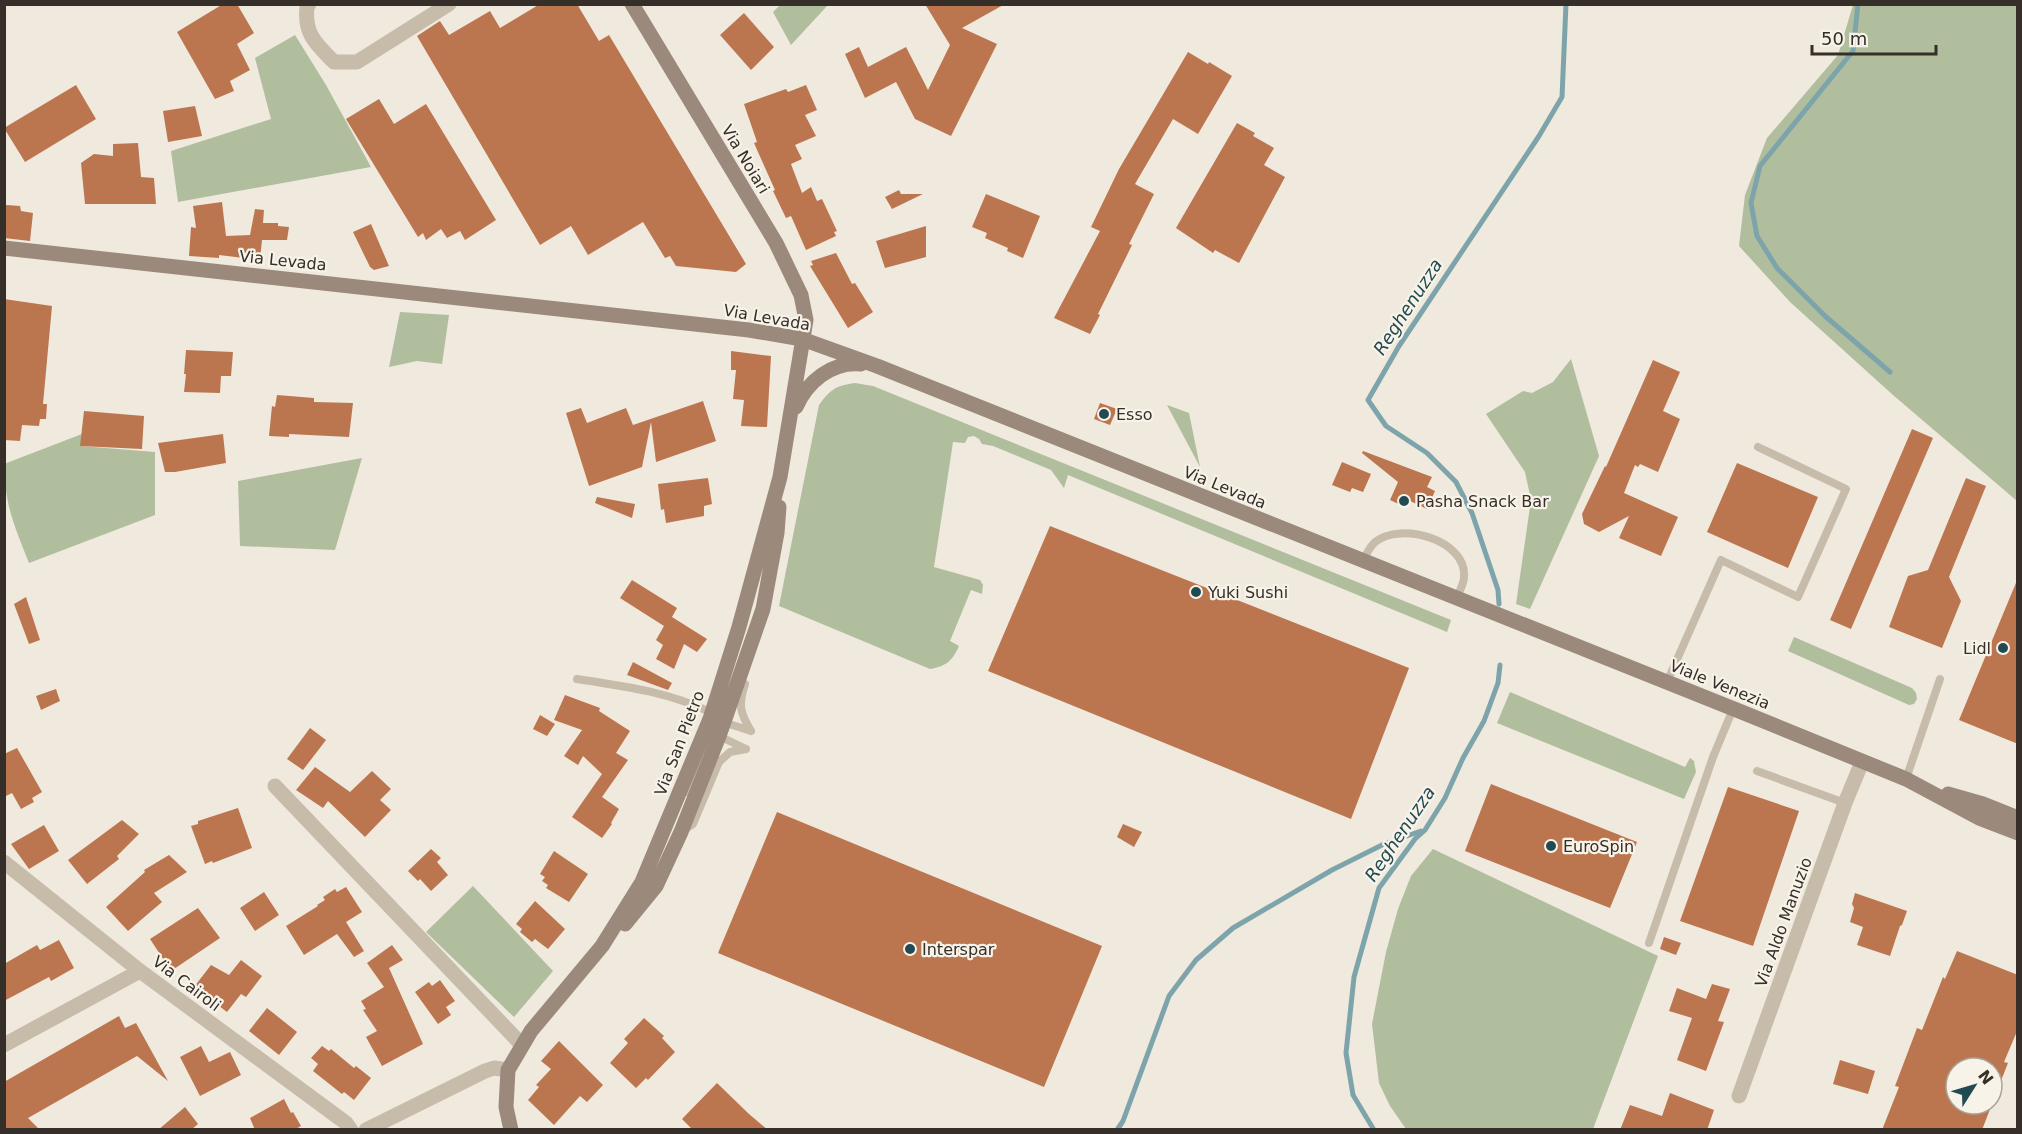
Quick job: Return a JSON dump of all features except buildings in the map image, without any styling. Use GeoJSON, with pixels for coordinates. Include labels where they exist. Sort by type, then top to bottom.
{"type":"FeatureCollection","features":[{"type":"Feature","properties":{"kind":"main road","name":"Via Noiari"},"geometry":{"type":"LineString","coordinates":[[632,4],[792,273],[801,295],[806,320],[802,339]]}},
{"type":"Feature","properties":{"kind":"main road","name":"Via Levada"},"geometry":{"type":"LineString","coordinates":[[4,248],[749,330],[802,339],[877,366],[1510,620]]}},
{"type":"Feature","properties":{"kind":"main road","name":"Via San Pietro"},"geometry":{"type":"LineString","coordinates":[[511,1130],[506,1107],[508,1070],[531,1031],[602,946],[642,882],[672,812],[717,724],[739,627],[780,477],[802,339]]}},
{"type":"Feature","properties":{"kind":"main road","name":"Via San Pietro"},"geometry":{"type":"LineString","coordinates":[[791,418],[799,399],[808,386],[835,367],[849,363],[877,366]]}},
{"type":"Feature","properties":{"kind":"main road"},"geometry":{"type":"LineString","coordinates":[[602,946],[630,918],[656,886],[681,832],[717,724],[763,609],[777,533],[780,477]]}},
{"type":"Feature","properties":{"kind":"main road","name":"Viale Venezia"},"geometry":{"type":"LineString","coordinates":[[1510,620],[1911,782],[1983,804],[2018,818]]}},
{"type":"Feature","properties":{"kind":"main road","name":"Viale Venezia"},"geometry":{"type":"LineString","coordinates":[[1911,782],[1980,818],[2018,833]]}},
{"type":"Feature","properties":{"kind":"street"},"geometry":{"type":"LineString","coordinates":[[309,4],[306,7],[305,20],[312,41],[334,62],[357,62],[449,4]]}},
{"type":"Feature","properties":{"kind":"street","name":"Via Aldo Manuzio"},"geometry":{"type":"LineString","coordinates":[[1739,1096],[1862,762]]}},
{"type":"Feature","properties":{"kind":"street"},"geometry":{"type":"LineString","coordinates":[[275,786],[522,1045]]}},
{"type":"Feature","properties":{"kind":"street","name":"Via Cairoli"},"geometry":{"type":"LineString","coordinates":[[4,862],[140,971],[346,1123],[351,1130]]}},
{"type":"Feature","properties":{"kind":"street"},"geometry":{"type":"LineString","coordinates":[[4,1045],[140,971]]}},
{"type":"Feature","properties":{"kind":"street"},"geometry":{"type":"LineString","coordinates":[[366,1130],[485,1071],[494,1068],[508,1070]]}},
{"type":"Feature","properties":{"kind":"lane"},"geometry":{"type":"LineString","coordinates":[[1667,682],[1721,560],[1798,597],[1846,489],[1758,447]]}},
{"type":"Feature","properties":{"kind":"lane"},"geometry":{"type":"LineString","coordinates":[[1363,562],[1368,550],[1377,540],[1397,532],[1413,532],[1430,537],[1450,548],[1463,565],[1465,578],[1456,599]]}},
{"type":"Feature","properties":{"kind":"lane"},"geometry":{"type":"LineString","coordinates":[[717,724],[750,731],[741,716],[740,699],[765,621],[763,609]]}},
{"type":"Feature","properties":{"kind":"lane"},"geometry":{"type":"LineString","coordinates":[[577,679],[644,690],[692,704],[746,749],[730,752],[719,762],[693,824],[681,832]]}},
{"type":"Feature","properties":{"kind":"lane"},"geometry":{"type":"LineString","coordinates":[[1911,782],[1940,679]]}},
{"type":"Feature","properties":{"kind":"lane"},"geometry":{"type":"LineString","coordinates":[[1649,943],[1713,757],[1733,709]]}},
{"type":"Feature","properties":{"kind":"lane"},"geometry":{"type":"LineString","coordinates":[[1757,771],[1845,803]]}},
{"type":"Feature","properties":{"kind":"green space"},"geometry":{"type":"Polygon","coordinates":[[[780,5],[828,5],[791,45],[773,12],[780,5]]]}},
{"type":"Feature","properties":{"kind":"green space"},"geometry":{"type":"Polygon","coordinates":[[[1853,5],[2017,5],[2017,501],[1893,395],[1790,302],[1739,246],[1745,195],[1767,138],[1838,55],[1853,5]]]}},
{"type":"Feature","properties":{"kind":"green space"},"geometry":{"type":"Polygon","coordinates":[[[295,35],[326,85],[371,167],[178,202],[171,151],[271,119],[255,58],[295,35]]]}},
{"type":"Feature","properties":{"kind":"green space"},"geometry":{"type":"Polygon","coordinates":[[[400,312],[449,315],[442,364],[417,361],[389,367],[400,312]]]}},
{"type":"Feature","properties":{"kind":"green space"},"geometry":{"type":"Polygon","coordinates":[[[1571,359],[1599,456],[1530,609],[1516,604],[1531,500],[1525,472],[1486,414],[1523,391],[1532,393],[1553,382],[1571,359]]]}},
{"type":"Feature","properties":{"kind":"green space"},"geometry":{"type":"Polygon","coordinates":[[[855,383],[873,386],[1451,620],[1447,632],[1068,475],[1064,488],[1051,470],[993,446],[982,444],[974,436],[968,437],[965,443],[953,442],[934,567],[980,580],[983,585],[982,594],[971,590],[950,641],[959,646],[948,662],[930,669],[779,606],[819,405],[834,389],[855,383]]]}},
{"type":"Feature","properties":{"kind":"green space"},"geometry":{"type":"Polygon","coordinates":[[[1167,405],[1189,413],[1200,467],[1167,405]]]}},
{"type":"Feature","properties":{"kind":"green space"},"geometry":{"type":"Polygon","coordinates":[[[82,434],[81,446],[155,452],[155,515],[29,563],[8,504],[4,464],[82,434]]]}},
{"type":"Feature","properties":{"kind":"green space"},"geometry":{"type":"Polygon","coordinates":[[[362,458],[335,550],[240,546],[238,481],[362,458]]]}},
{"type":"Feature","properties":{"kind":"green space"},"geometry":{"type":"Polygon","coordinates":[[[1794,637],[1912,688],[1917,699],[1914,704],[1909,705],[1788,651],[1794,637]]]}},
{"type":"Feature","properties":{"kind":"green space"},"geometry":{"type":"Polygon","coordinates":[[[1510,692],[1685,767],[1690,758],[1694,761],[1696,772],[1684,799],[1497,723],[1510,692]]]}},
{"type":"Feature","properties":{"kind":"green space"},"geometry":{"type":"Polygon","coordinates":[[[1433,849],[1658,956],[1593,1129],[1406,1129],[1390,1106],[1379,1083],[1372,1024],[1386,952],[1398,909],[1411,876],[1433,849]]]}},
{"type":"Feature","properties":{"kind":"green space"},"geometry":{"type":"Polygon","coordinates":[[[473,886],[553,971],[514,1017],[426,932],[473,886]]]}},
{"type":"Feature","properties":{"kind":"waterway","name":"Reghenuzza"},"geometry":{"type":"LineString","coordinates":[[1499,604],[1498,590],[1472,513],[1456,482],[1427,453],[1386,426],[1368,400],[1399,346],[1539,136],[1562,97],[1566,4]]}},
{"type":"Feature","properties":{"kind":"waterway"},"geometry":{"type":"LineString","coordinates":[[1858,4],[1853,51],[1760,166],[1751,203],[1757,236],[1777,268],[1825,316],[1890,372]]}},
{"type":"Feature","properties":{"kind":"waterway","name":"Reghenuzza"},"geometry":{"type":"LineString","coordinates":[[1374,1130],[1353,1095],[1346,1053],[1354,977],[1379,888],[1415,839],[1425,830],[1445,798],[1463,758],[1484,721],[1498,683],[1500,665]]}},
{"type":"Feature","properties":{"kind":"waterway"},"geometry":{"type":"LineString","coordinates":[[1117,1130],[1123,1121],[1169,996],[1196,960],[1233,928],[1332,870],[1384,844],[1421,831]]}},
{"type":"Feature","properties":{"kind":"place","name":"Esso"},"geometry":{"type":"Point","coordinates":[1104,414]}},
{"type":"Feature","properties":{"kind":"place","name":"Pasha Snack Bar"},"geometry":{"type":"Point","coordinates":[1404,501]}},
{"type":"Feature","properties":{"kind":"place","name":"Yuki Sushi"},"geometry":{"type":"Point","coordinates":[1196,592]}},
{"type":"Feature","properties":{"kind":"place","name":"Lidl"},"geometry":{"type":"Point","coordinates":[2003,648]}},
{"type":"Feature","properties":{"kind":"place","name":"EuroSpin"},"geometry":{"type":"Point","coordinates":[1551,846]}},
{"type":"Feature","properties":{"kind":"place","name":"Interspar"},"geometry":{"type":"Point","coordinates":[910,949]}}]}
